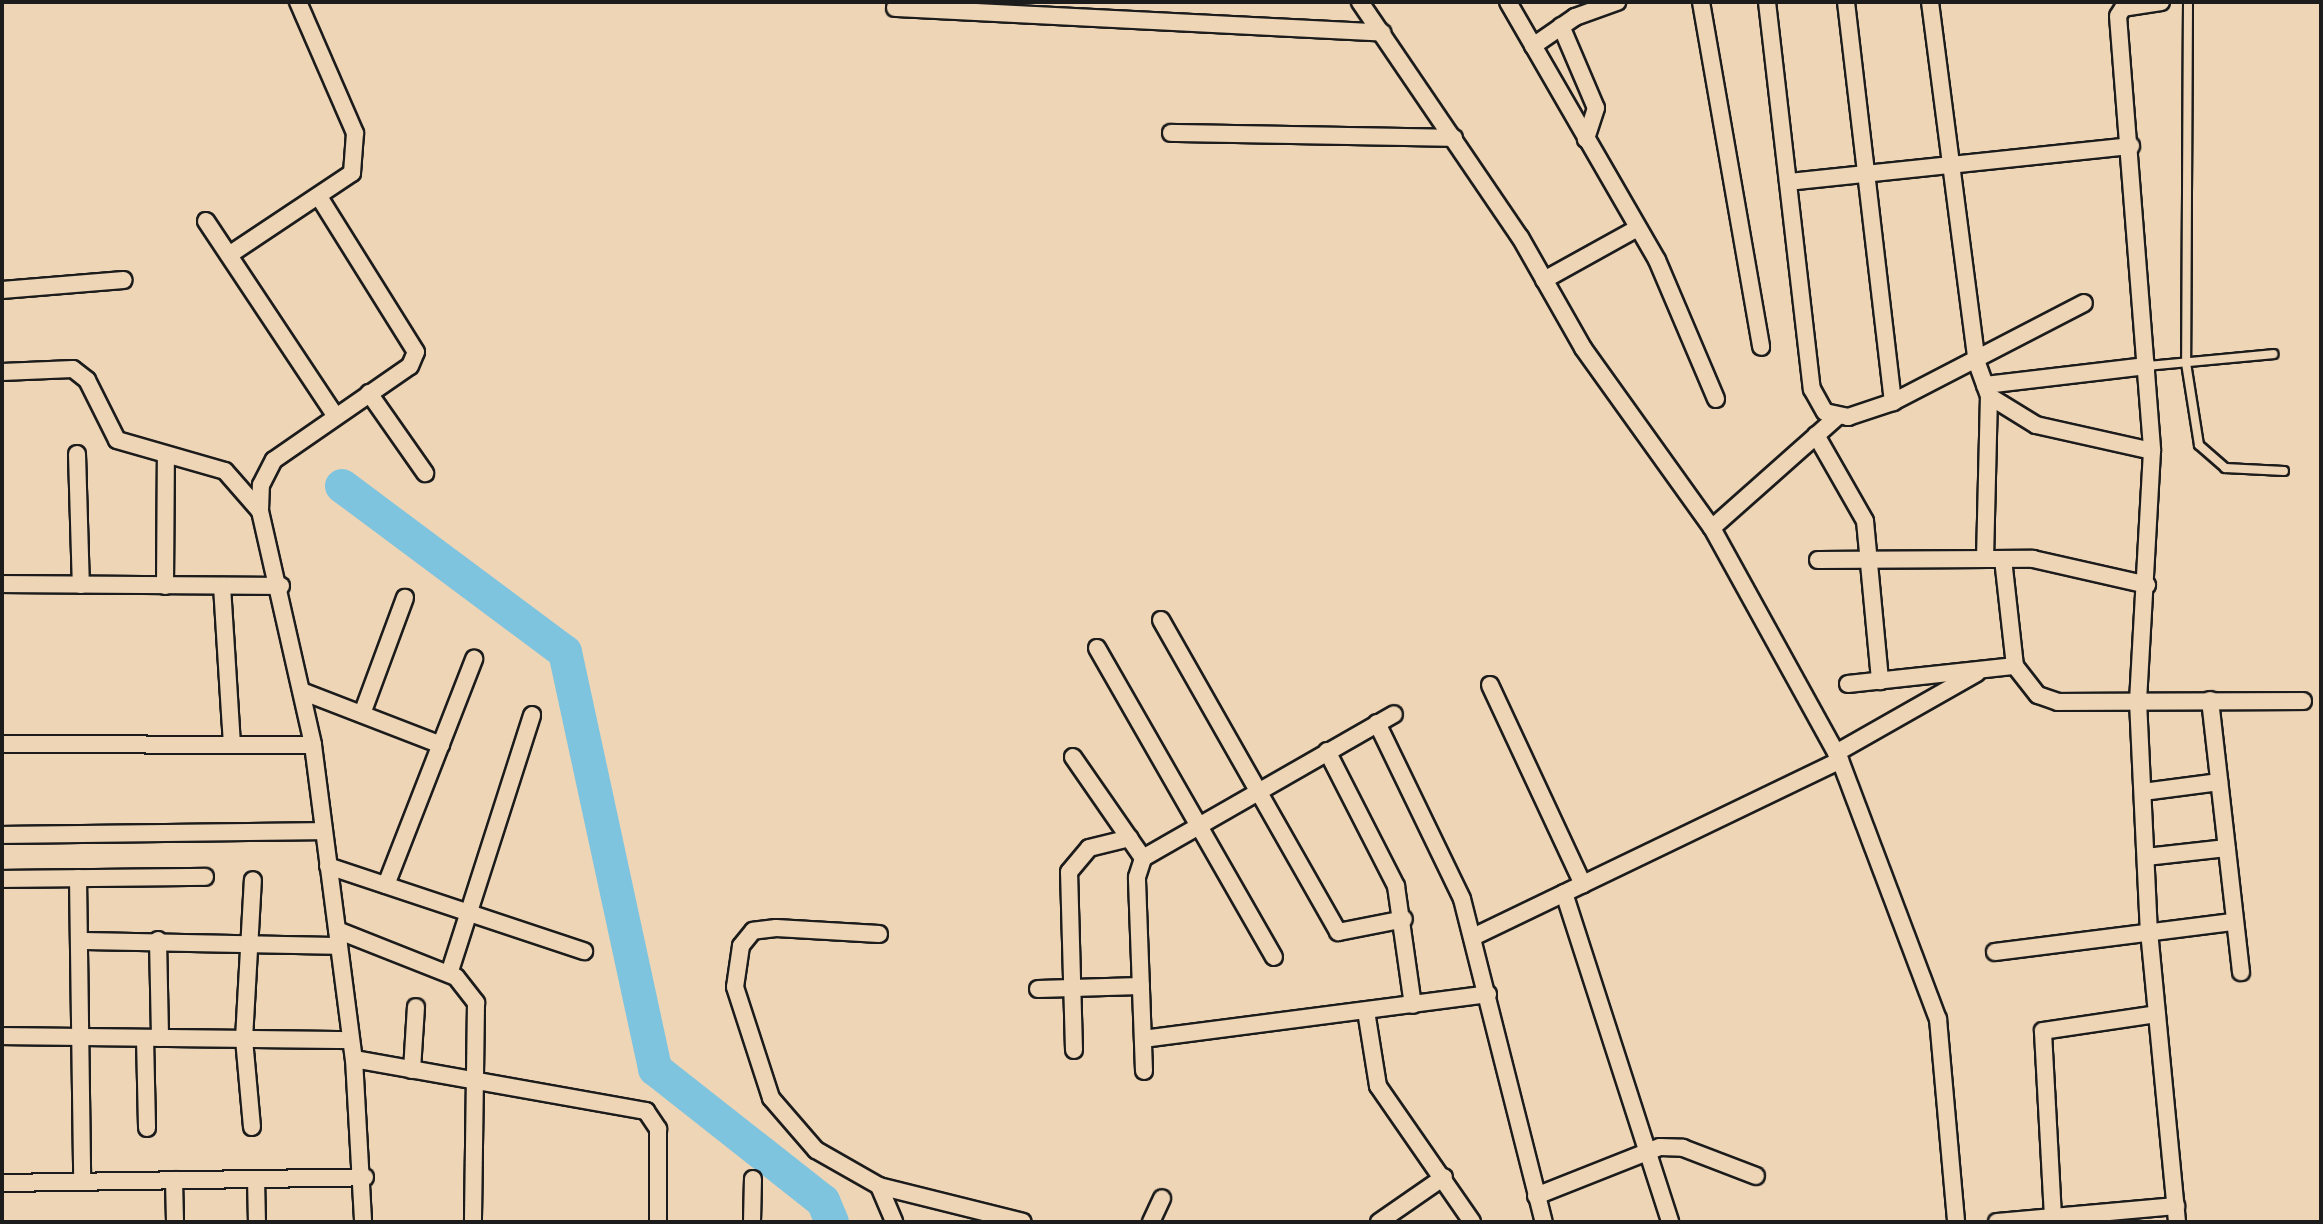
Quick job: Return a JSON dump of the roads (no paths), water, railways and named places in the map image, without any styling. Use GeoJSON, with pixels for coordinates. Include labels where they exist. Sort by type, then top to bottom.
{"type":"FeatureCollection","features":[{"type":"Feature","properties":{"kind":"street"},"geometry":{"type":"LineString","coordinates":[[229,255],[321,200],[352,173],[355,133],[298,2]]}},
{"type":"Feature","properties":{"kind":"street"},"geometry":{"type":"LineString","coordinates":[[1360,2],[1454,138],[1583,348],[1712,528],[1838,756],[1938,1019],[1956,1222]]}},
{"type":"Feature","properties":{"kind":"street"},"geometry":{"type":"LineString","coordinates":[[1508,2],[1638,228],[1716,399]]}},
{"type":"Feature","properties":{"kind":"street"},"geometry":{"type":"LineString","coordinates":[[1533,46],[1561,26],[1574,9],[1617,2]]}},
{"type":"Feature","properties":{"kind":"street"},"geometry":{"type":"LineString","coordinates":[[1701,2],[1761,347]]}},
{"type":"Feature","properties":{"kind":"street"},"geometry":{"type":"LineString","coordinates":[[1767,2],[1812,389],[1837,417]]}},
{"type":"Feature","properties":{"kind":"street"},"geometry":{"type":"LineString","coordinates":[[1846,2],[1869,173],[1893,402]]}},
{"type":"Feature","properties":{"kind":"street"},"geometry":{"type":"LineString","coordinates":[[1930,2],[1977,363],[1987,390],[1985,559]]}},
{"type":"Feature","properties":{"kind":"street"},"geometry":{"type":"LineString","coordinates":[[1997,1222],[2053,1217],[2177,1214],[2149,931],[2138,701],[2147,585],[2152,451],[2131,146],[2118,16],[2123,8],[2161,2]]}},
{"type":"Feature","properties":{"kind":"street"},"geometry":{"type":"LineString","coordinates":[[895,8],[1382,33]]}},
{"type":"Feature","properties":{"kind":"street"},"geometry":{"type":"LineString","coordinates":[[1561,26],[1596,108],[1586,139]]}},
{"type":"Feature","properties":{"kind":"street"},"geometry":{"type":"LineString","coordinates":[[1171,133],[1454,138]]}},
{"type":"Feature","properties":{"kind":"street"},"geometry":{"type":"LineString","coordinates":[[1788,182],[2131,146]]}},
{"type":"Feature","properties":{"kind":"street"},"geometry":{"type":"LineString","coordinates":[[321,200],[416,352],[410,366],[274,460],[261,485],[260,511],[281,586],[313,745],[354,1059],[365,1177],[363,1222]]}},
{"type":"Feature","properties":{"kind":"street"},"geometry":{"type":"LineString","coordinates":[[206,221],[335,415]]}},
{"type":"Feature","properties":{"kind":"street"},"geometry":{"type":"LineString","coordinates":[[1544,280],[1638,228]]}},
{"type":"Feature","properties":{"kind":"street"},"geometry":{"type":"LineString","coordinates":[[2,290],[124,280]]}},
{"type":"Feature","properties":{"kind":"street"},"geometry":{"type":"LineString","coordinates":[[1712,528],[1837,417],[1893,402],[1977,363],[2084,303]]}},
{"type":"Feature","properties":{"kind":"street"},"geometry":{"type":"LineString","coordinates":[[1987,390],[2147,366]]}},
{"type":"Feature","properties":{"kind":"street"},"geometry":{"type":"LineString","coordinates":[[2,372],[73,369],[87,380],[117,440],[225,471],[260,511]]}},
{"type":"Feature","properties":{"kind":"street"},"geometry":{"type":"LineString","coordinates":[[1987,390],[2036,425],[2152,451]]}},
{"type":"Feature","properties":{"kind":"street"},"geometry":{"type":"LineString","coordinates":[[369,393],[425,473]]}},
{"type":"Feature","properties":{"kind":"street"},"geometry":{"type":"LineString","coordinates":[[1816,435],[1862,507],[1873,560],[1880,681]]}},
{"type":"Feature","properties":{"kind":"street"},"geometry":{"type":"LineString","coordinates":[[77,454],[81,585]]}},
{"type":"Feature","properties":{"kind":"street"},"geometry":{"type":"LineString","coordinates":[[165,586],[166,456]]}},
{"type":"Feature","properties":{"kind":"street"},"geometry":{"type":"LineString","coordinates":[[1818,560],[2003,559],[2067,562],[2147,585]]}},
{"type":"Feature","properties":{"kind":"street"},"geometry":{"type":"LineString","coordinates":[[2003,559],[2015,666],[2022,684],[2058,702],[2303,701]]}},
{"type":"Feature","properties":{"kind":"street"},"geometry":{"type":"LineString","coordinates":[[2,584],[281,586]]}},
{"type":"Feature","properties":{"kind":"street"},"geometry":{"type":"LineString","coordinates":[[222,586],[232,745]]}},
{"type":"Feature","properties":{"kind":"street"},"geometry":{"type":"LineString","coordinates":[[362,714],[405,598]]}},
{"type":"Feature","properties":{"kind":"street"},"geometry":{"type":"LineString","coordinates":[[1161,620],[1261,788],[1338,932],[1404,919]]}},
{"type":"Feature","properties":{"kind":"street"},"geometry":{"type":"LineString","coordinates":[[1097,648],[1274,957]]}},
{"type":"Feature","properties":{"kind":"street"},"geometry":{"type":"LineString","coordinates":[[386,885],[474,659]]}},
{"type":"Feature","properties":{"kind":"street"},"geometry":{"type":"LineString","coordinates":[[1848,684],[2015,666]]}},
{"type":"Feature","properties":{"kind":"street"},"geometry":{"type":"LineString","coordinates":[[1473,937],[1838,756],[1982,670]]}},
{"type":"Feature","properties":{"kind":"street"},"geometry":{"type":"LineString","coordinates":[[1490,685],[1583,884]]}},
{"type":"Feature","properties":{"kind":"street"},"geometry":{"type":"LineString","coordinates":[[304,692],[441,745]]}},
{"type":"Feature","properties":{"kind":"street"},"geometry":{"type":"LineString","coordinates":[[2210,700],[2241,972]]}},
{"type":"Feature","properties":{"kind":"street"},"geometry":{"type":"LineString","coordinates":[[1144,1071],[1137,877],[1143,858],[1394,714]]}},
{"type":"Feature","properties":{"kind":"street"},"geometry":{"type":"LineString","coordinates":[[449,974],[466,912],[532,715]]}},
{"type":"Feature","properties":{"kind":"street"},"geometry":{"type":"LineString","coordinates":[[1377,723],[1452,873],[1473,937],[1544,1222]]}},
{"type":"Feature","properties":{"kind":"street"},"geometry":{"type":"LineString","coordinates":[[2,744],[313,745]]}},
{"type":"Feature","properties":{"kind":"street"},"geometry":{"type":"LineString","coordinates":[[1327,751],[1396,886],[1404,919],[1413,1005]]}},
{"type":"Feature","properties":{"kind":"street"},"geometry":{"type":"LineString","coordinates":[[1073,757],[1143,858]]}},
{"type":"Feature","properties":{"kind":"street"},"geometry":{"type":"LineString","coordinates":[[2143,792],[2219,782]]}},
{"type":"Feature","properties":{"kind":"street"},"geometry":{"type":"LineString","coordinates":[[2,835],[324,831]]}},
{"type":"Feature","properties":{"kind":"street"},"geometry":{"type":"LineString","coordinates":[[1074,1050],[1074,858],[1130,838]]}},
{"type":"Feature","properties":{"kind":"street"},"geometry":{"type":"LineString","coordinates":[[2146,857],[2226,848]]}},
{"type":"Feature","properties":{"kind":"street"},"geometry":{"type":"LineString","coordinates":[[328,866],[584,951]]}},
{"type":"Feature","properties":{"kind":"street"},"geometry":{"type":"LineString","coordinates":[[2,879],[205,877]]}},
{"type":"Feature","properties":{"kind":"street"},"geometry":{"type":"LineString","coordinates":[[78,878],[82,1181]]}},
{"type":"Feature","properties":{"kind":"street"},"geometry":{"type":"LineString","coordinates":[[252,1127],[244,1039],[246,943],[253,880]]}},
{"type":"Feature","properties":{"kind":"street"},"geometry":{"type":"LineString","coordinates":[[1564,893],[1670,1222]]}},
{"type":"Feature","properties":{"kind":"street"},"geometry":{"type":"LineString","coordinates":[[1995,952],[2234,922]]}},
{"type":"Feature","properties":{"kind":"street"},"geometry":{"type":"LineString","coordinates":[[879,934],[753,931],[735,963],[735,987],[771,1098],[816,1150],[879,1186],[1020,1221]]}},
{"type":"Feature","properties":{"kind":"street"},"geometry":{"type":"LineString","coordinates":[[80,941],[246,943],[338,938],[449,974],[476,1003],[473,1222]]}},
{"type":"Feature","properties":{"kind":"street"},"geometry":{"type":"LineString","coordinates":[[147,1128],[158,940]]}},
{"type":"Feature","properties":{"kind":"street"},"geometry":{"type":"LineString","coordinates":[[1038,989],[1141,986]]}},
{"type":"Feature","properties":{"kind":"street"},"geometry":{"type":"LineString","coordinates":[[1143,1039],[1488,994]]}},
{"type":"Feature","properties":{"kind":"street"},"geometry":{"type":"LineString","coordinates":[[412,1070],[416,1007]]}},
{"type":"Feature","properties":{"kind":"street"},"geometry":{"type":"LineString","coordinates":[[1366,1011],[1378,1086],[1444,1177],[1472,1222]]}},
{"type":"Feature","properties":{"kind":"street"},"geometry":{"type":"LineString","coordinates":[[2053,1217],[2043,1031],[2157,1014]]}},
{"type":"Feature","properties":{"kind":"street"},"geometry":{"type":"LineString","coordinates":[[2,1036],[351,1040]]}},
{"type":"Feature","properties":{"kind":"street"},"geometry":{"type":"LineString","coordinates":[[354,1059],[646,1111],[658,1129],[658,1222]]}},
{"type":"Feature","properties":{"kind":"street"},"geometry":{"type":"LineString","coordinates":[[1536,1196],[1646,1150],[1683,1148],[1756,1176]]}},
{"type":"Feature","properties":{"kind":"street"},"geometry":{"type":"LineString","coordinates":[[2,1183],[365,1177]]}},
{"type":"Feature","properties":{"kind":"street"},"geometry":{"type":"LineString","coordinates":[[1379,1222],[1444,1177]]}},
{"type":"Feature","properties":{"kind":"street"},"geometry":{"type":"LineString","coordinates":[[256,1179],[257,1222]]}},
{"type":"Feature","properties":{"kind":"street"},"geometry":{"type":"LineString","coordinates":[[752,1222],[753,1179]]}},
{"type":"Feature","properties":{"kind":"street"},"geometry":{"type":"LineString","coordinates":[[174,1180],[175,1222]]}},
{"type":"Feature","properties":{"kind":"street"},"geometry":{"type":"LineString","coordinates":[[879,1186],[894,1222]]}},
{"type":"Feature","properties":{"kind":"street"},"geometry":{"type":"LineString","coordinates":[[1151,1222],[1162,1198]]}},
{"type":"Feature","properties":{"kind":"lane"},"geometry":{"type":"LineString","coordinates":[[2188,2],[2186,363],[2203,454],[2225,468],[2284,471]]}},
{"type":"Feature","properties":{"kind":"lane"},"geometry":{"type":"LineString","coordinates":[[2147,366],[2273,354]]}},
{"type":"Feature","properties":{"kind":"waterway"},"geometry":{"type":"LineString","coordinates":[[342,486],[565,652],[655,1069],[823,1201],[832,1222]]}}]}
